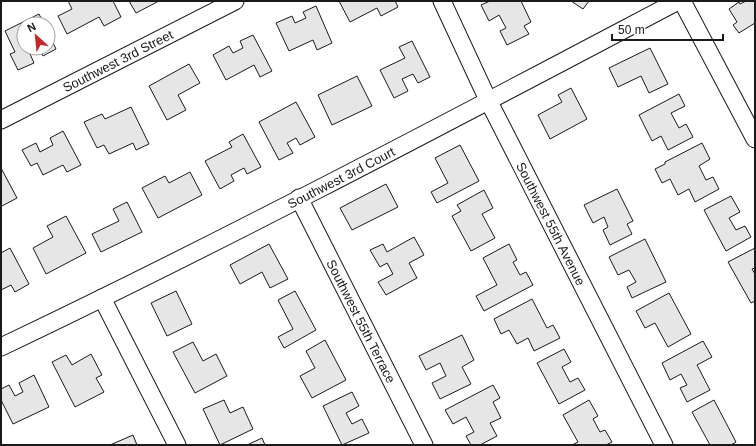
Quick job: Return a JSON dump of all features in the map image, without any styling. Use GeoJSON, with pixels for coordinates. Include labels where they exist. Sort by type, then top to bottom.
{"type":"FeatureCollection","features":[{"type":"Feature","properties":{"kind":"street","name":"Southwest 3rd Street"},"geometry":{"type":"LineString","coordinates":[[1,120],[235,1]]}},
{"type":"Feature","properties":{"kind":"street","name":"Southwest 55th Avenue"},"geometry":{"type":"LineString","coordinates":[[442,1],[488,100],[664,445]]}},
{"type":"Feature","properties":{"kind":"street","name":"Southwest 3rd Court"},"geometry":{"type":"LineString","coordinates":[[1,347],[102,298],[299,198],[678,1]]}},
{"type":"Feature","properties":{"kind":"street"},"geometry":{"type":"LineString","coordinates":[[682,1],[755,139]]}},
{"type":"Feature","properties":{"kind":"street","name":"Southwest 55th Terrace"},"geometry":{"type":"LineString","coordinates":[[299,198],[424,445]]}},
{"type":"Feature","properties":{"kind":"street"},"geometry":{"type":"LineString","coordinates":[[102,298],[177,445]]}},
{"type":"Feature","properties":{"kind":"building"},"geometry":{"type":"Polygon","coordinates":[[[68,1],[113,1],[121,17],[104,26],[99,17],[67,34],[58,16],[72,9],[68,1]]]}},
{"type":"Feature","properties":{"kind":"building"},"geometry":{"type":"Polygon","coordinates":[[[129,1],[159,1],[136,13],[129,1]]]}},
{"type":"Feature","properties":{"kind":"building"},"geometry":{"type":"Polygon","coordinates":[[[339,1],[395,1],[398,7],[381,16],[377,8],[350,22],[339,1]]]}},
{"type":"Feature","properties":{"kind":"building"},"geometry":{"type":"Polygon","coordinates":[[[490,1],[521,1],[531,22],[524,26],[529,34],[507,45],[500,31],[506,28],[499,15],[489,21],[481,5],[490,1]]]}},
{"type":"Feature","properties":{"kind":"building"},"geometry":{"type":"Polygon","coordinates":[[[571,1],[589,1],[583,9],[571,1]]]}},
{"type":"Feature","properties":{"kind":"building"},"geometry":{"type":"Polygon","coordinates":[[[746,1],[755,1],[755,23],[739,33],[733,25],[737,22],[729,9],[739,2],[740,4],[746,1]]]}},
{"type":"Feature","properties":{"kind":"building"},"geometry":{"type":"Polygon","coordinates":[[[316,6],[332,43],[317,50],[313,40],[289,51],[276,23],[292,16],[295,23],[306,18],[303,12],[316,6]]]}},
{"type":"Feature","properties":{"kind":"building"},"geometry":{"type":"Polygon","coordinates":[[[16,26],[16,56],[31,56],[34,63],[18,70],[10,54],[15,52],[5,31],[16,26]]]}},
{"type":"Feature","properties":{"kind":"building"},"geometry":{"type":"Polygon","coordinates":[[[253,35],[272,71],[260,77],[254,65],[226,80],[213,55],[229,46],[233,53],[243,48],[240,41],[253,35]]]}},
{"type":"Feature","properties":{"kind":"building"},"geometry":{"type":"Polygon","coordinates":[[[412,41],[430,77],[418,83],[413,74],[402,79],[408,91],[394,98],[380,70],[405,58],[399,47],[412,41]]]}},
{"type":"Feature","properties":{"kind":"building"},"geometry":{"type":"Polygon","coordinates":[[[650,48],[668,84],[649,93],[641,76],[618,87],[609,68],[650,48]]]}},
{"type":"Feature","properties":{"kind":"building"},"geometry":{"type":"Polygon","coordinates":[[[189,64],[200,83],[178,95],[186,110],[167,120],[149,86],[189,64]]]}},
{"type":"Feature","properties":{"kind":"building"},"geometry":{"type":"Polygon","coordinates":[[[357,76],[372,106],[332,125],[318,95],[357,76]]]}},
{"type":"Feature","properties":{"kind":"building"},"geometry":{"type":"Polygon","coordinates":[[[571,88],[587,119],[550,139],[538,115],[562,102],[558,95],[571,88]]]}},
{"type":"Feature","properties":{"kind":"building"},"geometry":{"type":"Polygon","coordinates":[[[679,94],[685,106],[671,113],[679,128],[686,124],[693,137],[668,150],[661,136],[652,141],[639,115],[679,94]]]}},
{"type":"Feature","properties":{"kind":"building"},"geometry":{"type":"Polygon","coordinates":[[[296,102],[315,137],[300,145],[296,138],[287,143],[293,153],[279,160],[259,122],[296,102]]]}},
{"type":"Feature","properties":{"kind":"building"},"geometry":{"type":"Polygon","coordinates":[[[131,107],[149,144],[136,150],[133,143],[109,154],[104,145],[97,148],[84,122],[102,114],[105,119],[131,107]]]}},
{"type":"Feature","properties":{"kind":"building"},"geometry":{"type":"Polygon","coordinates":[[[63,131],[81,165],[67,172],[63,165],[43,175],[37,163],[31,166],[22,150],[36,143],[40,152],[53,145],[50,138],[63,131]]]}},
{"type":"Feature","properties":{"kind":"building"},"geometry":{"type":"Polygon","coordinates":[[[243,134],[261,167],[247,174],[244,168],[231,175],[234,181],[220,189],[205,161],[232,147],[229,142],[243,134]]]}},
{"type":"Feature","properties":{"kind":"building"},"geometry":{"type":"Polygon","coordinates":[[[702,143],[710,159],[699,166],[706,180],[713,177],[719,189],[695,202],[689,189],[678,195],[670,179],[662,183],[655,169],[665,164],[665,162],[702,143]]]}},
{"type":"Feature","properties":{"kind":"building"},"geometry":{"type":"Polygon","coordinates":[[[460,145],[479,181],[437,203],[431,192],[448,183],[435,158],[460,145]]]}},
{"type":"Feature","properties":{"kind":"building"},"geometry":{"type":"Polygon","coordinates":[[[1,168],[17,198],[2,206],[1,205],[1,168]]]}},
{"type":"Feature","properties":{"kind":"building"},"geometry":{"type":"Polygon","coordinates":[[[190,172],[202,195],[158,218],[142,188],[165,176],[169,183],[190,172]]]}},
{"type":"Feature","properties":{"kind":"building"},"geometry":{"type":"Polygon","coordinates":[[[386,184],[398,207],[352,230],[340,208],[386,184]]]}},
{"type":"Feature","properties":{"kind":"building"},"geometry":{"type":"Polygon","coordinates":[[[617,189],[633,221],[627,224],[632,234],[610,245],[603,230],[608,227],[604,217],[593,223],[584,205],[617,189]]]}},
{"type":"Feature","properties":{"kind":"building"},"geometry":{"type":"Polygon","coordinates":[[[484,190],[493,208],[482,214],[495,238],[471,251],[452,216],[461,211],[457,205],[484,190]]]}},
{"type":"Feature","properties":{"kind":"building"},"geometry":{"type":"Polygon","coordinates":[[[731,196],[740,212],[729,218],[736,230],[745,226],[751,237],[726,251],[704,210],[731,196]]]}},
{"type":"Feature","properties":{"kind":"building"},"geometry":{"type":"Polygon","coordinates":[[[127,202],[142,232],[101,252],[92,234],[119,221],[113,209],[127,202]]]}},
{"type":"Feature","properties":{"kind":"building"},"geometry":{"type":"Polygon","coordinates":[[[66,216],[86,253],[46,274],[33,248],[53,237],[47,226],[66,216]]]}},
{"type":"Feature","properties":{"kind":"building"},"geometry":{"type":"Polygon","coordinates":[[[414,237],[424,255],[409,263],[417,278],[386,295],[378,282],[393,274],[387,263],[380,267],[370,250],[383,244],[387,252],[414,237]]]}},
{"type":"Feature","properties":{"kind":"building"},"geometry":{"type":"Polygon","coordinates":[[[645,239],[666,282],[632,298],[627,287],[636,282],[629,270],[618,275],[609,257],[645,239]]]}},
{"type":"Feature","properties":{"kind":"building"},"geometry":{"type":"Polygon","coordinates":[[[269,244],[288,279],[270,288],[262,272],[240,284],[230,265],[269,244]]]}},
{"type":"Feature","properties":{"kind":"building"},"geometry":{"type":"Polygon","coordinates":[[[509,244],[517,260],[513,262],[520,275],[526,272],[533,285],[484,311],[476,296],[497,285],[483,258],[509,244]]]}},
{"type":"Feature","properties":{"kind":"building"},"geometry":{"type":"Polygon","coordinates":[[[10,248],[29,284],[15,292],[11,285],[1,290],[1,253],[10,248]]]}},
{"type":"Feature","properties":{"kind":"building"},"geometry":{"type":"Polygon","coordinates":[[[755,248],[755,268],[752,269],[755,274],[755,301],[751,303],[728,262],[755,248]]]}},
{"type":"Feature","properties":{"kind":"building"},"geometry":{"type":"Polygon","coordinates":[[[176,291],[192,324],[167,336],[151,303],[176,291]]]}},
{"type":"Feature","properties":{"kind":"building"},"geometry":{"type":"Polygon","coordinates":[[[295,291],[316,330],[284,348],[278,337],[293,329],[278,300],[295,291]]]}},
{"type":"Feature","properties":{"kind":"building"},"geometry":{"type":"Polygon","coordinates":[[[669,293],[691,334],[668,347],[655,323],[645,328],[636,311],[669,293]]]}},
{"type":"Feature","properties":{"kind":"building"},"geometry":{"type":"Polygon","coordinates":[[[532,299],[547,328],[553,325],[560,338],[534,351],[528,338],[517,344],[509,330],[501,334],[494,319],[532,299]]]}},
{"type":"Feature","properties":{"kind":"building"},"geometry":{"type":"Polygon","coordinates":[[[462,335],[474,360],[462,367],[471,384],[440,399],[432,383],[446,376],[440,363],[426,370],[419,356],[462,335]]]}},
{"type":"Feature","properties":{"kind":"building"},"geometry":{"type":"Polygon","coordinates":[[[325,340],[346,380],[312,398],[300,376],[315,368],[306,351],[325,340]]]}},
{"type":"Feature","properties":{"kind":"building"},"geometry":{"type":"Polygon","coordinates":[[[703,341],[712,357],[697,365],[710,390],[687,402],[680,388],[687,385],[681,374],[670,380],[662,363],[703,341]]]}},
{"type":"Feature","properties":{"kind":"building"},"geometry":{"type":"Polygon","coordinates":[[[193,342],[203,361],[216,354],[227,376],[195,393],[173,352],[193,342]]]}},
{"type":"Feature","properties":{"kind":"building"},"geometry":{"type":"Polygon","coordinates":[[[564,349],[571,362],[562,367],[570,382],[578,378],[585,390],[559,404],[537,363],[564,349]]]}},
{"type":"Feature","properties":{"kind":"building"},"geometry":{"type":"Polygon","coordinates":[[[91,354],[102,375],[96,378],[104,392],[75,407],[52,362],[66,355],[72,365],[91,354]]]}},
{"type":"Feature","properties":{"kind":"building"},"geometry":{"type":"Polygon","coordinates":[[[34,375],[49,407],[13,424],[1,400],[1,389],[9,385],[15,396],[23,392],[19,383],[34,375]]]}},
{"type":"Feature","properties":{"kind":"building"},"geometry":{"type":"Polygon","coordinates":[[[493,385],[500,398],[493,402],[501,418],[490,423],[497,436],[480,445],[471,445],[466,436],[474,432],[466,417],[453,424],[445,410],[493,385]]]}},
{"type":"Feature","properties":{"kind":"building"},"geometry":{"type":"Polygon","coordinates":[[[352,392],[359,406],[346,413],[352,424],[362,419],[369,433],[342,445],[323,406],[352,392]]]}},
{"type":"Feature","properties":{"kind":"building"},"geometry":{"type":"Polygon","coordinates":[[[224,400],[230,413],[243,407],[253,429],[220,445],[203,409],[224,400]]]}},
{"type":"Feature","properties":{"kind":"building"},"geometry":{"type":"Polygon","coordinates":[[[589,400],[598,416],[593,419],[600,432],[605,430],[612,442],[606,445],[572,445],[578,442],[563,415],[589,400]]]}},
{"type":"Feature","properties":{"kind":"building"},"geometry":{"type":"Polygon","coordinates":[[[714,400],[736,442],[731,445],[710,445],[692,412],[714,400]]]}},
{"type":"Feature","properties":{"kind":"building"},"geometry":{"type":"Polygon","coordinates":[[[133,435],[137,445],[110,445],[133,435]]]}},
{"type":"Feature","properties":{"kind":"building"},"geometry":{"type":"Polygon","coordinates":[[[262,438],[265,445],[247,445],[262,438]]]}}]}
